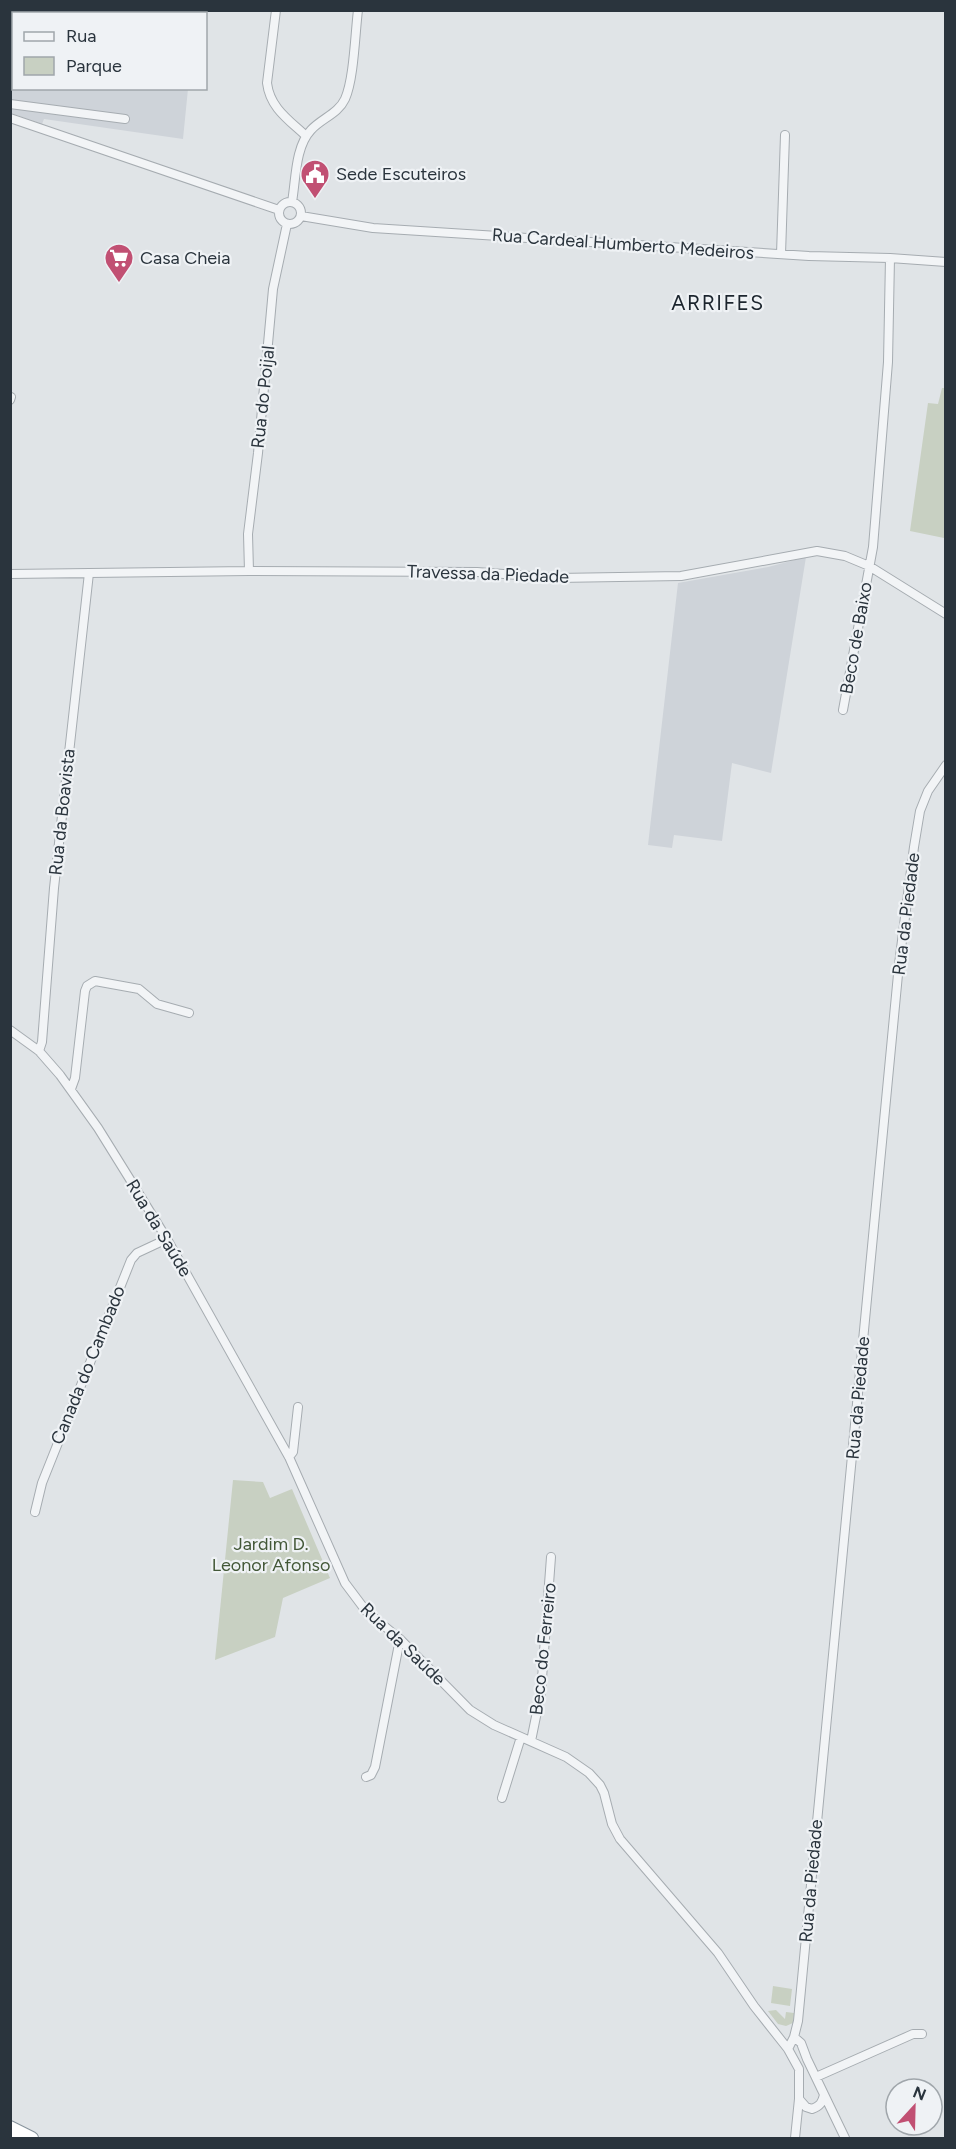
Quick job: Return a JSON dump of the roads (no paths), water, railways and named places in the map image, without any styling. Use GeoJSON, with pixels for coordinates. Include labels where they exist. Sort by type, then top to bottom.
{"type":"FeatureCollection","features":[{"type":"Feature","properties":{"kind":"highway"},"geometry":{"type":"LineString","coordinates":[[10,2127],[32,2139]]}},
{"type":"Feature","properties":{"kind":"street"},"geometry":{"type":"LineString","coordinates":[[276,10],[268,72],[268,92],[279,112],[306,136]]}},
{"type":"Feature","properties":{"kind":"street"},"geometry":{"type":"LineString","coordinates":[[292,201],[301,148],[306,136],[316,125],[337,111],[346,97],[358,10]]}},
{"type":"Feature","properties":{"kind":"street"},"geometry":{"type":"LineString","coordinates":[[10,104],[125,119]]}},
{"type":"Feature","properties":{"kind":"street"},"geometry":{"type":"LineString","coordinates":[[10,118],[279,210]]}},
{"type":"Feature","properties":{"kind":"street"},"geometry":{"type":"LineString","coordinates":[[10,128],[24,123]]}},
{"type":"Feature","properties":{"kind":"street"},"geometry":{"type":"LineString","coordinates":[[780,254],[785,135]]}},
{"type":"Feature","properties":{"kind":"street"},"geometry":{"type":"LineString","coordinates":[[292,201],[300,207],[301,216],[296,223],[287,224],[281,220],[279,210],[284,203],[292,201]]}},
{"type":"Feature","properties":{"kind":"street","name":"Rua Cardeal Humberto Medeiros"},"geometry":{"type":"LineString","coordinates":[[301,216],[373,228],[780,254],[945,262]]}},
{"type":"Feature","properties":{"kind":"street","name":"Rua do Poijal"},"geometry":{"type":"LineString","coordinates":[[249,571],[248,534],[273,289],[287,224]]}},
{"type":"Feature","properties":{"kind":"street","name":"Beco de Baixo"},"geometry":{"type":"LineString","coordinates":[[843,710],[873,548],[886,391],[890,258]]}},
{"type":"Feature","properties":{"kind":"street","name":"Travessa da Piedade"},"geometry":{"type":"LineString","coordinates":[[10,574],[249,571],[477,572],[557,578],[681,576],[817,551],[844,556],[869,566],[945,614]]}},
{"type":"Feature","properties":{"kind":"street","name":"Rua da Boavista"},"geometry":{"type":"LineString","coordinates":[[39,1052],[42,1042],[54,888],[89,573]]}},
{"type":"Feature","properties":{"kind":"street","name":"Rua da Piedade"},"geometry":{"type":"LineString","coordinates":[[788,2049],[794,2037],[799,2009],[899,964],[914,847],[921,811],[928,791],[945,765]]}},
{"type":"Feature","properties":{"kind":"street"},"geometry":{"type":"LineString","coordinates":[[70,1089],[75,1078],[85,991],[90,983],[95,981],[139,989],[157,1004],[189,1013]]}},
{"type":"Feature","properties":{"kind":"street","name":"Rua da Saúde"},"geometry":{"type":"LineString","coordinates":[[10,1030],[39,1052],[70,1089],[98,1128],[167,1239],[289,1457],[345,1583],[366,1611],[399,1639],[470,1710],[494,1725],[576,1762],[594,1778],[604,1793],[612,1824],[620,1839],[718,1953],[788,2049],[799,2069],[795,2139]]}},
{"type":"Feature","properties":{"kind":"street","name":"Canada do Cambado"},"geometry":{"type":"LineString","coordinates":[[35,1512],[42,1483],[128,1265],[137,1253],[167,1239]]}},
{"type":"Feature","properties":{"kind":"street"},"geometry":{"type":"LineString","coordinates":[[289,1457],[294,1452],[298,1407]]}},
{"type":"Feature","properties":{"kind":"street","name":"Beco do Ferreiro"},"geometry":{"type":"LineString","coordinates":[[531,1741],[541,1692],[551,1557]]}},
{"type":"Feature","properties":{"kind":"street"},"geometry":{"type":"LineString","coordinates":[[366,1778],[371,1775],[375,1767],[399,1639]]}},
{"type":"Feature","properties":{"kind":"street"},"geometry":{"type":"LineString","coordinates":[[502,1798],[521,1737]]}},
{"type":"Feature","properties":{"kind":"street"},"geometry":{"type":"LineString","coordinates":[[816,2077],[913,2034],[921,2034]]}},
{"type":"Feature","properties":{"kind":"street"},"geometry":{"type":"LineString","coordinates":[[776,2035],[794,2037],[801,2043],[845,2139]]}},
{"type":"Feature","properties":{"kind":"street"},"geometry":{"type":"LineString","coordinates":[[799,2099],[806,2107],[812,2109],[823,2102],[824,2095]]}},
{"type":"Feature","properties":{"kind":"street"},"geometry":{"type":"LineString","coordinates":[[796,2126],[806,2107]]}},
{"type":"Feature","properties":{"kind":"street"},"geometry":{"type":"LineString","coordinates":[[817,2107],[837,2120]]}},
{"type":"Feature","properties":{"kind":"place","name":"Sede Escuteiros"},"geometry":{"type":"Point","coordinates":[315,200]}},
{"type":"Feature","properties":{"kind":"place","name":"Casa Cheia"},"geometry":{"type":"Point","coordinates":[119,284]}},
{"type":"Feature","properties":{"kind":"district","name":"ARRIFES"},"geometry":{"type":"Point","coordinates":[718,303]}},
{"type":"Feature","properties":{"kind":"park label","name":"Jardim D. Leonor Afonso"},"geometry":{"type":"Point","coordinates":[271,1554]}}]}
